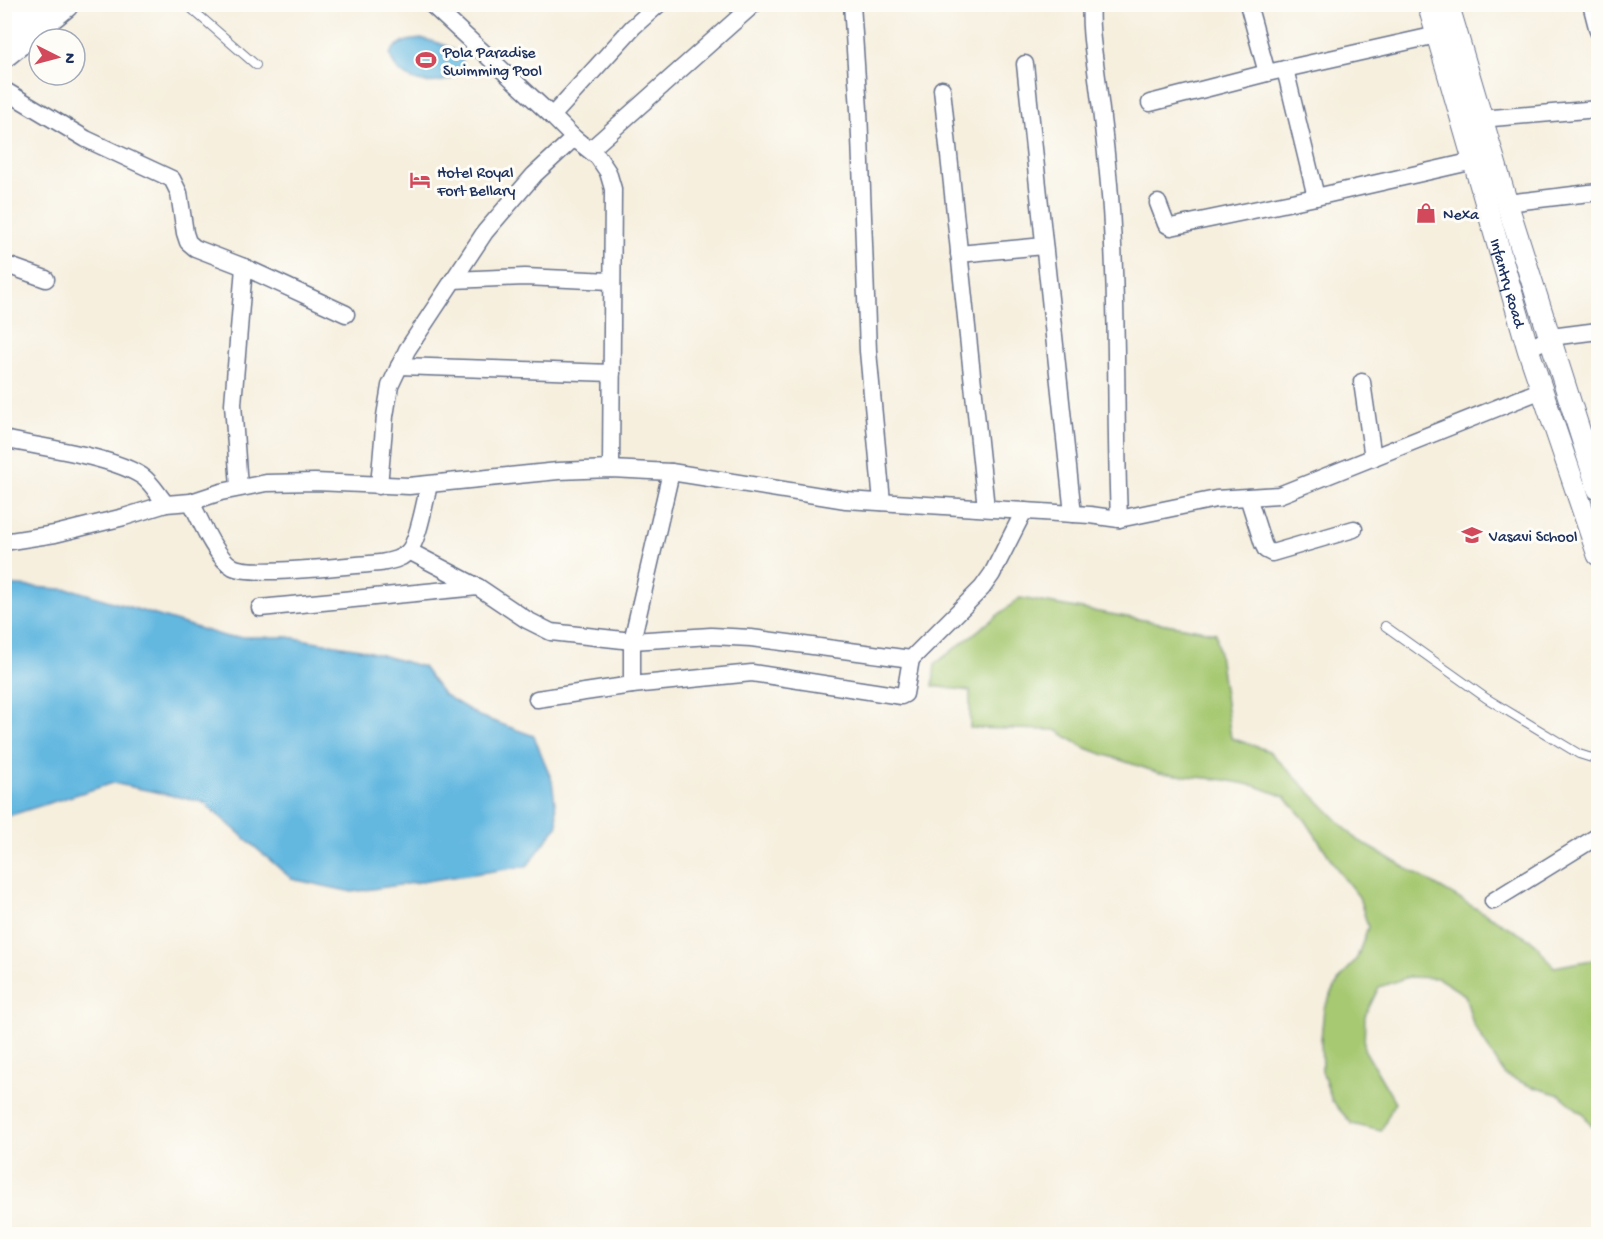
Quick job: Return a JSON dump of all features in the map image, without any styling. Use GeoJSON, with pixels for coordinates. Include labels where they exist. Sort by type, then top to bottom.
{"type":"FeatureCollection","features":[{"type":"Feature","properties":{"kind":"highway"},"geometry":{"type":"LineString","coordinates":[[4,53],[64,4]]}},
{"type":"Feature","properties":{"kind":"street"},"geometry":{"type":"LineString","coordinates":[[431,4],[574,138],[590,150],[608,172],[613,189],[611,469]]}},
{"type":"Feature","properties":{"kind":"street"},"geometry":{"type":"LineString","coordinates":[[552,116],[633,27],[658,4]]}},
{"type":"Feature","properties":{"kind":"street"},"geometry":{"type":"LineString","coordinates":[[590,150],[754,4]]}},
{"type":"Feature","properties":{"kind":"street"},"geometry":{"type":"LineString","coordinates":[[852,4],[859,110],[868,351],[882,502]]}},
{"type":"Feature","properties":{"kind":"street"},"geometry":{"type":"LineString","coordinates":[[1092,4],[1091,37],[1113,227],[1117,389],[1115,433],[1119,519]]}},
{"type":"Feature","properties":{"kind":"street"},"geometry":{"type":"LineString","coordinates":[[1248,4],[1268,73]]}},
{"type":"Feature","properties":{"kind":"street","name":"Infantry Road"},"geometry":{"type":"LineString","coordinates":[[1428,4],[1528,349],[1599,555]]}},
{"type":"Feature","properties":{"kind":"street","name":"Infantry Road"},"geometry":{"type":"LineString","coordinates":[[1448,4],[1481,120],[1599,489]]}},
{"type":"Feature","properties":{"kind":"street"},"geometry":{"type":"LineString","coordinates":[[1591,4],[1599,31]]}},
{"type":"Feature","properties":{"kind":"street"},"geometry":{"type":"LineString","coordinates":[[1150,103],[1268,73],[1437,35]]}},
{"type":"Feature","properties":{"kind":"street"},"geometry":{"type":"LineString","coordinates":[[1025,64],[1073,514]]}},
{"type":"Feature","properties":{"kind":"street"},"geometry":{"type":"LineString","coordinates":[[1285,69],[1316,197]]}},
{"type":"Feature","properties":{"kind":"street"},"geometry":{"type":"LineString","coordinates":[[942,88],[986,508]]}},
{"type":"Feature","properties":{"kind":"street"},"geometry":{"type":"LineString","coordinates":[[4,90],[86,139],[172,179],[179,193],[185,233],[188,242],[195,248],[244,267],[346,314]]}},
{"type":"Feature","properties":{"kind":"street"},"geometry":{"type":"LineString","coordinates":[[1481,120],[1599,109]]}},
{"type":"Feature","properties":{"kind":"street"},"geometry":{"type":"LineString","coordinates":[[379,486],[390,386],[399,366],[485,232],[534,175],[574,138]]}},
{"type":"Feature","properties":{"kind":"street"},"geometry":{"type":"LineString","coordinates":[[1158,203],[1166,224],[1171,227],[1474,161]]}},
{"type":"Feature","properties":{"kind":"street"},"geometry":{"type":"LineString","coordinates":[[1507,203],[1599,192]]}},
{"type":"Feature","properties":{"kind":"street"},"geometry":{"type":"LineString","coordinates":[[959,254],[1044,246]]}},
{"type":"Feature","properties":{"kind":"street"},"geometry":{"type":"LineString","coordinates":[[4,264],[46,279]]}},
{"type":"Feature","properties":{"kind":"street"},"geometry":{"type":"LineString","coordinates":[[239,488],[233,404],[244,267]]}},
{"type":"Feature","properties":{"kind":"street"},"geometry":{"type":"LineString","coordinates":[[453,280],[525,277],[611,280]]}},
{"type":"Feature","properties":{"kind":"street"},"geometry":{"type":"LineString","coordinates":[[1528,349],[1551,338],[1599,331]]}},
{"type":"Feature","properties":{"kind":"street"},"geometry":{"type":"LineString","coordinates":[[399,366],[612,373]]}},
{"type":"Feature","properties":{"kind":"street"},"geometry":{"type":"LineString","coordinates":[[1362,382],[1373,458]]}},
{"type":"Feature","properties":{"kind":"street"},"geometry":{"type":"LineString","coordinates":[[4,542],[55,534],[166,504],[191,502],[266,483],[315,482],[379,486],[429,484],[558,471],[611,469],[671,472],[846,500],[1119,519],[1216,500],[1279,495],[1542,390]]}},
{"type":"Feature","properties":{"kind":"street"},"geometry":{"type":"LineString","coordinates":[[4,440],[100,460],[127,468],[145,478],[166,504]]}},
{"type":"Feature","properties":{"kind":"street"},"geometry":{"type":"LineString","coordinates":[[632,685],[632,642],[671,472]]}},
{"type":"Feature","properties":{"kind":"street"},"geometry":{"type":"LineString","coordinates":[[191,502],[222,558],[233,567],[264,571],[380,563],[397,560],[409,551],[418,529],[429,484]]}},
{"type":"Feature","properties":{"kind":"street"},"geometry":{"type":"LineString","coordinates":[[1248,497],[1263,544],[1266,550],[1272,553],[1354,529]]}},
{"type":"Feature","properties":{"kind":"street"},"geometry":{"type":"LineString","coordinates":[[537,699],[632,685],[752,673],[901,696],[905,694],[907,688],[911,658],[982,588],[992,574],[1024,511]]}},
{"type":"Feature","properties":{"kind":"street"},"geometry":{"type":"LineString","coordinates":[[409,551],[478,587],[527,620],[551,632],[632,642],[711,636],[751,638],[911,658]]}},
{"type":"Feature","properties":{"kind":"street"},"geometry":{"type":"LineString","coordinates":[[260,608],[478,587]]}},
{"type":"Feature","properties":{"kind":"street"},"geometry":{"type":"LineString","coordinates":[[1493,901],[1599,836]]}},
{"type":"Feature","properties":{"kind":"lane"},"geometry":{"type":"LineString","coordinates":[[186,4],[256,65]]}},
{"type":"Feature","properties":{"kind":"lane"},"geometry":{"type":"LineString","coordinates":[[1385,626],[1486,698],[1579,754],[1599,760]]}},
{"type":"Feature","properties":{"kind":"green space"},"geometry":{"type":"Polygon","coordinates":[[[1020,598],[1216,633],[1231,738],[1269,751],[1356,839],[1534,942],[1554,967],[1598,959],[1598,1134],[1584,1115],[1560,1095],[1505,1075],[1473,1024],[1465,995],[1438,978],[1408,977],[1379,987],[1365,1016],[1364,1049],[1395,1102],[1381,1131],[1352,1124],[1332,1101],[1322,1071],[1321,1039],[1324,1008],[1338,982],[1357,958],[1368,927],[1359,897],[1340,873],[1306,821],[1285,797],[1256,786],[1225,780],[1159,773],[1085,748],[1056,730],[970,728],[970,691],[933,686],[935,664],[1020,598]]]}},
{"type":"Feature","properties":{"kind":"water","name":"Pola Paradise Swimming Pool"},"geometry":{"type":"Polygon","coordinates":[[[424,39],[454,50],[462,58],[460,74],[440,82],[430,82],[409,78],[401,72],[394,64],[390,54],[396,46],[404,42],[424,39]]]}},
{"type":"Feature","properties":{"kind":"water"},"geometry":{"type":"Polygon","coordinates":[[[5,585],[74,590],[227,637],[288,637],[360,649],[423,667],[443,694],[479,716],[534,736],[552,781],[558,825],[527,866],[352,892],[292,879],[203,802],[113,783],[5,817],[5,585]]]}},
{"type":"Feature","properties":{"kind":"place","name":"Pola Paradise Swimming Pool"},"geometry":{"type":"Point","coordinates":[426,60]}},
{"type":"Feature","properties":{"kind":"place","name":"Hotel Royal Fort Bellary"},"geometry":{"type":"Point","coordinates":[420,180]}},
{"type":"Feature","properties":{"kind":"place","name":"Nexa"},"geometry":{"type":"Point","coordinates":[1426,213]}},
{"type":"Feature","properties":{"kind":"place","name":"Vasavi School"},"geometry":{"type":"Point","coordinates":[1472,535]}}]}
